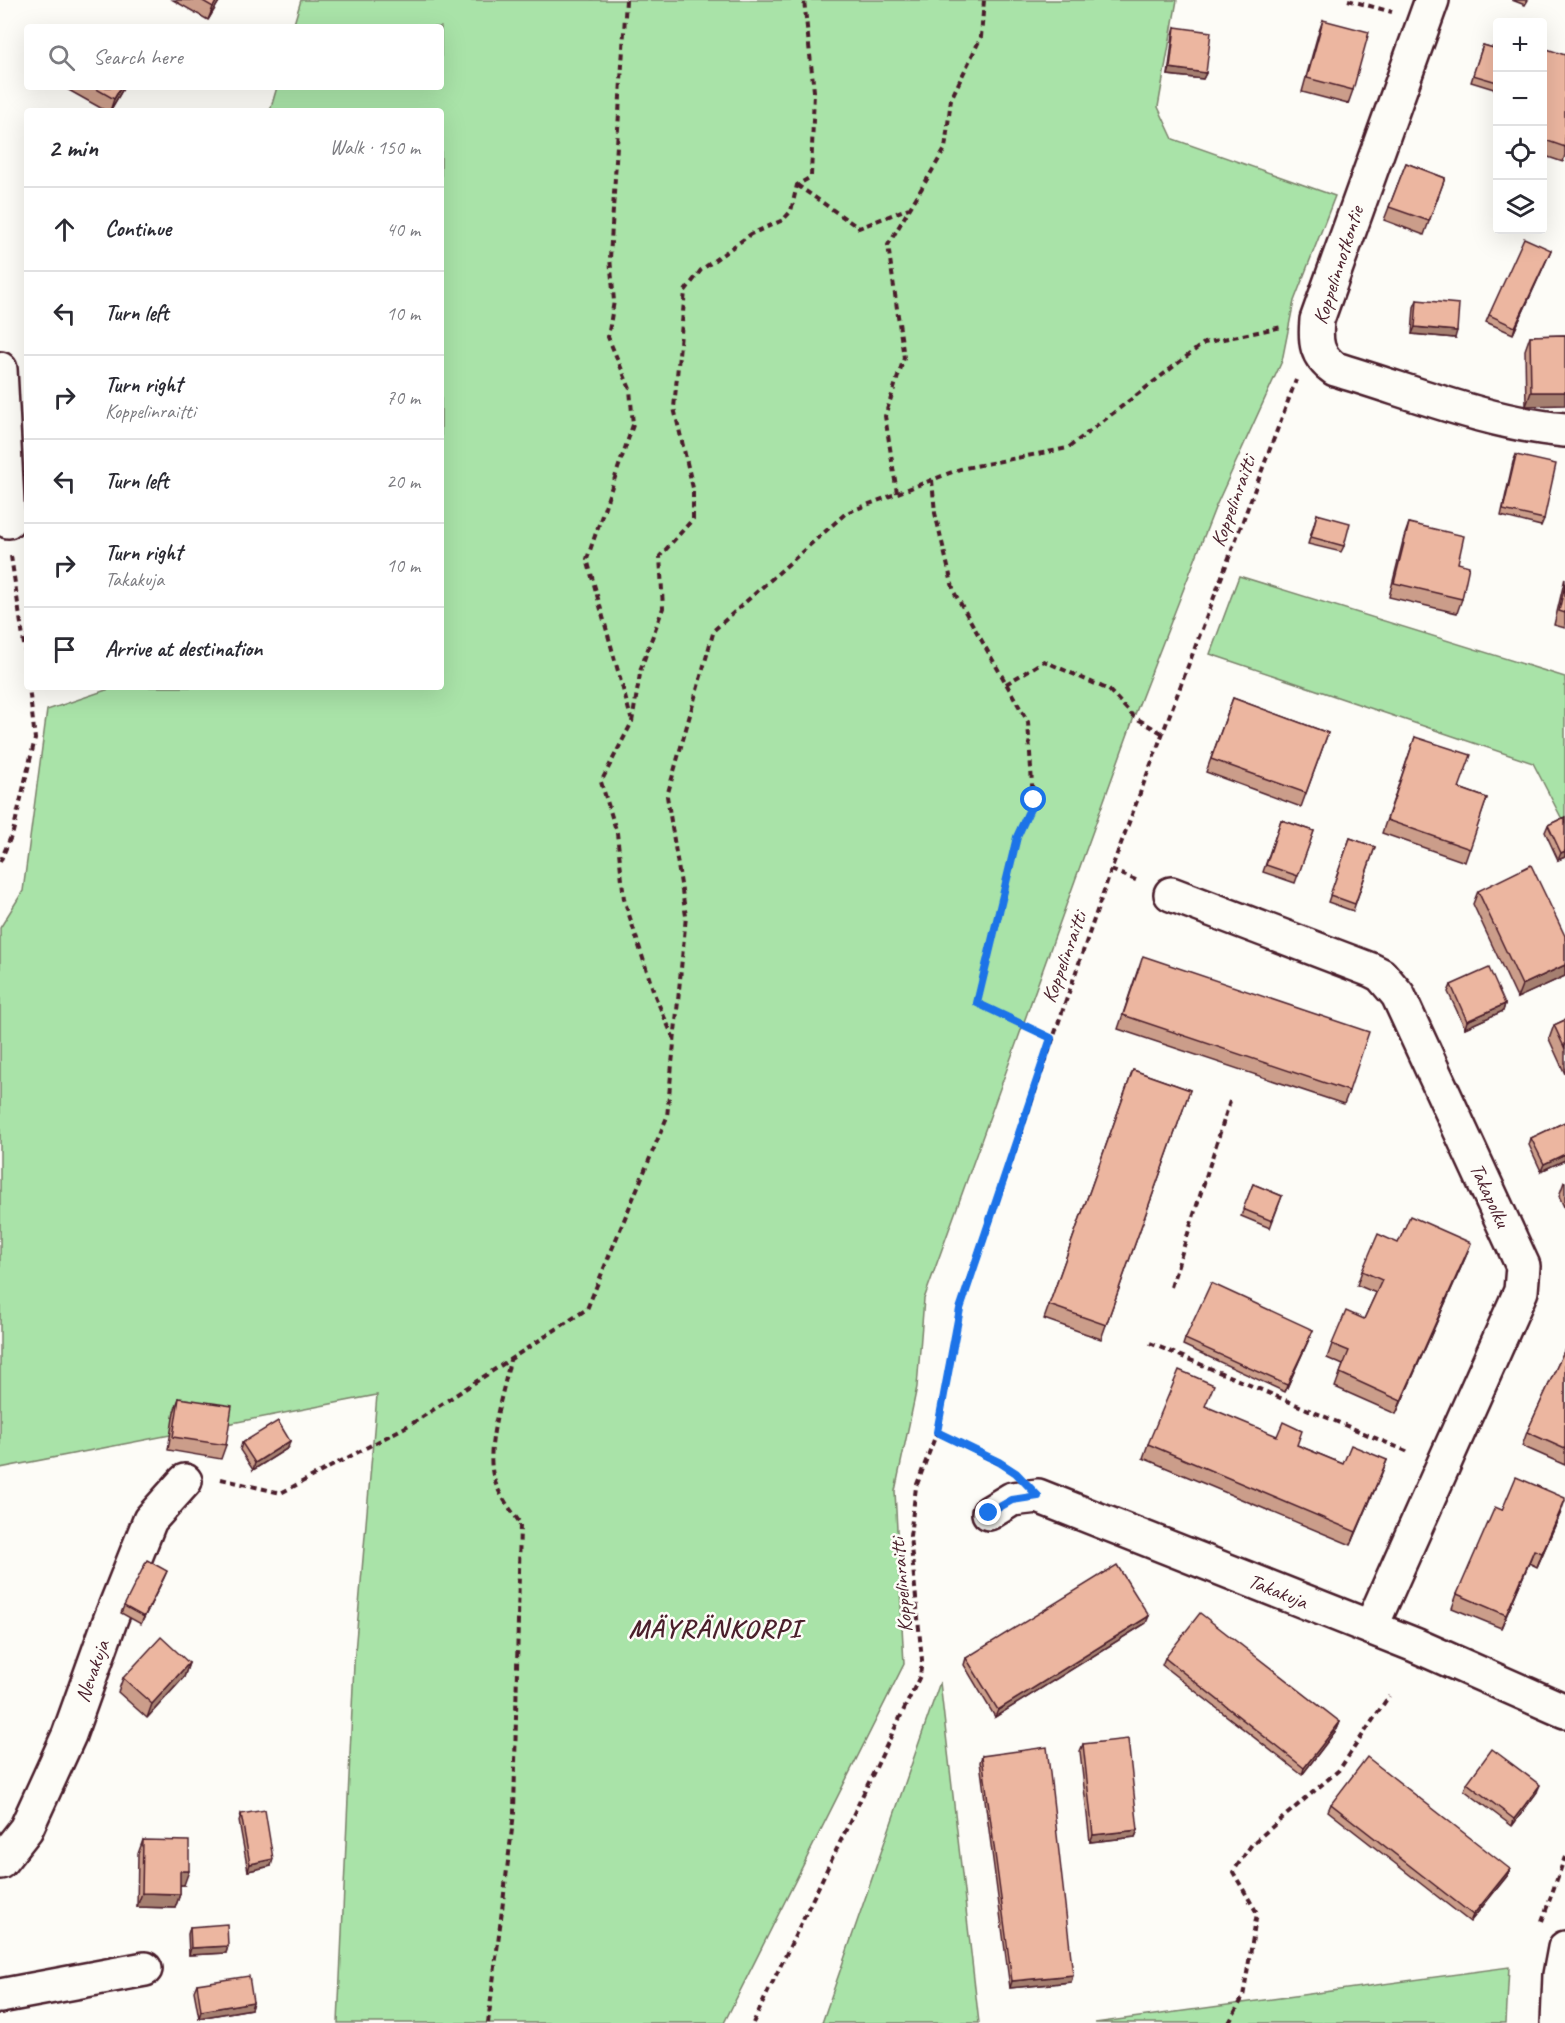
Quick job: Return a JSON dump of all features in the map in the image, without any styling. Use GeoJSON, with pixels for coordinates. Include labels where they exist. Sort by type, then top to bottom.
{"type":"FeatureCollection","features":[{"type":"Feature","properties":{"kind":"street","name":"Koppelinnotkontie"},"geometry":{"type":"LineString","coordinates":[[1428,10],[1317,335],[1324,361],[1335,369],[1494,417],[1542,428],[1565,430]]}},
{"type":"Feature","properties":{"kind":"street"},"geometry":{"type":"LineString","coordinates":[[0,369],[8,521]]}},
{"type":"Feature","properties":{"kind":"street","name":"Takapolku"},"geometry":{"type":"LineString","coordinates":[[1171,894],[1381,975],[1398,995],[1523,1266],[1521,1291],[1371,1627]]}},
{"type":"Feature","properties":{"kind":"street","name":"Nevakuja"},"geometry":{"type":"LineString","coordinates":[[0,1862],[26,1829],[69,1735],[111,1618],[150,1520],[185,1481]]}},
{"type":"Feature","properties":{"kind":"street"},"geometry":{"type":"LineString","coordinates":[[989,1513],[1012,1500],[1038,1496]]}},
{"type":"Feature","properties":{"kind":"street","name":"Takakuja"},"geometry":{"type":"LineString","coordinates":[[1038,1496],[1371,1627],[1565,1712]]}},
{"type":"Feature","properties":{"kind":"street"},"geometry":{"type":"LineString","coordinates":[[1558,2023],[1560,1975],[1565,1948]]}},
{"type":"Feature","properties":{"kind":"street"},"geometry":{"type":"LineString","coordinates":[[0,1996],[145,1969]]}},
{"type":"Feature","properties":{"kind":"path"},"geometry":{"type":"LineString","coordinates":[[626,0],[609,258],[614,301],[608,338],[630,389],[633,425],[587,560],[632,722]]}},
{"type":"Feature","properties":{"kind":"path"},"geometry":{"type":"LineString","coordinates":[[674,1040],[655,996],[624,899],[617,833],[601,782],[632,722],[641,668],[663,608],[660,556],[693,519],[693,488],[674,408],[685,291],[701,270],[751,234],[783,220],[791,211],[797,185],[810,177],[814,91],[804,0]]}},
{"type":"Feature","properties":{"kind":"path"},"geometry":{"type":"LineString","coordinates":[[897,493],[885,416],[904,358],[888,245],[945,149],[951,99],[981,37],[984,0]]}},
{"type":"Feature","properties":{"kind":"path"},"geometry":{"type":"LineString","coordinates":[[1348,0],[1428,10]]}},
{"type":"Feature","properties":{"kind":"path"},"geometry":{"type":"LineString","coordinates":[[797,185],[859,228],[910,207]]}},
{"type":"Feature","properties":{"kind":"path"},"geometry":{"type":"LineString","coordinates":[[185,1481],[216,1478],[282,1493],[413,1423],[587,1309],[667,1117],[686,916],[668,796],[714,630],[846,513],[960,469],[1068,448],[1204,343],[1317,335]]}},
{"type":"Feature","properties":{"kind":"path","name":"Koppelinraitti"},"geometry":{"type":"LineString","coordinates":[[753,2023],[920,1676],[922,1660],[910,1536],[916,1487],[937,1432],[960,1309],[1051,1038],[1162,733],[1292,386],[1317,335]]}},
{"type":"Feature","properties":{"kind":"path"},"geometry":{"type":"LineString","coordinates":[[932,480],[935,513],[954,592],[1028,722],[1034,800],[1017,837],[977,1003],[1051,1038]]}},
{"type":"Feature","properties":{"kind":"path"},"geometry":{"type":"LineString","coordinates":[[8,521],[14,588],[24,646]]}},
{"type":"Feature","properties":{"kind":"path"},"geometry":{"type":"LineString","coordinates":[[1006,684],[1044,661],[1108,690],[1134,717],[1162,733]]}},
{"type":"Feature","properties":{"kind":"path"},"geometry":{"type":"LineString","coordinates":[[0,862],[13,832],[35,739],[29,690]]}},
{"type":"Feature","properties":{"kind":"path"},"geometry":{"type":"LineString","coordinates":[[1171,1287],[1230,1101]]}},
{"type":"Feature","properties":{"kind":"path"},"geometry":{"type":"LineString","coordinates":[[1150,1343],[1442,1466]]}},
{"type":"Feature","properties":{"kind":"path"},"geometry":{"type":"LineString","coordinates":[[488,2023],[514,1813],[520,1522],[498,1488],[492,1469],[494,1438],[510,1359]]}},
{"type":"Feature","properties":{"kind":"path"},"geometry":{"type":"LineString","coordinates":[[937,1432],[999,1462],[1016,1473],[1038,1496]]}},
{"type":"Feature","properties":{"kind":"path"},"geometry":{"type":"LineString","coordinates":[[1229,2023],[1243,1996],[1257,1913],[1233,1872],[1252,1844],[1339,1770],[1389,1696]]}},
{"type":"Feature","properties":{"kind":"green space"},"geometry":{"type":"Polygon","coordinates":[[[301,0],[1177,0],[1158,107],[1173,139],[1335,196],[1294,301],[1282,361],[1215,508],[1134,717],[924,1299],[917,1387],[895,1491],[904,1664],[724,2023],[338,2023],[354,1664],[377,1395],[0,1468],[0,928],[23,891],[47,710],[106,690],[444,690],[444,108],[271,108],[276,90],[444,90],[444,24],[294,24],[301,0]]]}},
{"type":"Feature","properties":{"kind":"green space"},"geometry":{"type":"Polygon","coordinates":[[[1239,576],[1565,677],[1565,825],[1533,763],[1210,654],[1239,576]]]}},
{"type":"Feature","properties":{"kind":"green space"},"geometry":{"type":"Polygon","coordinates":[[[940,1682],[979,2023],[822,2023],[940,1682]]]}},
{"type":"Feature","properties":{"kind":"green space"},"geometry":{"type":"Polygon","coordinates":[[[1509,1967],[1506,2023],[1095,2023],[1509,1967]]]}},
{"type":"Feature","properties":{"kind":"building"},"geometry":{"type":"Polygon","coordinates":[[[201,0],[217,0],[213,7],[201,0]]]}},
{"type":"Feature","properties":{"kind":"building"},"geometry":{"type":"Polygon","coordinates":[[[1323,20],[1369,32],[1353,90],[1307,78],[1323,20]]]}},
{"type":"Feature","properties":{"kind":"building"},"geometry":{"type":"Polygon","coordinates":[[[1175,27],[1211,32],[1206,73],[1170,68],[1175,27]]]}},
{"type":"Feature","properties":{"kind":"building"},"geometry":{"type":"Polygon","coordinates":[[[1483,45],[1493,48],[1493,81],[1473,75],[1483,45]]]}},
{"type":"Feature","properties":{"kind":"building"},"geometry":{"type":"Polygon","coordinates":[[[1547,49],[1565,55],[1565,147],[1547,141],[1547,49]]]}},
{"type":"Feature","properties":{"kind":"building"},"geometry":{"type":"Polygon","coordinates":[[[98,90],[119,90],[114,99],[98,90]]]}},
{"type":"Feature","properties":{"kind":"building"},"geometry":{"type":"Polygon","coordinates":[[[1406,163],[1445,178],[1429,221],[1389,207],[1406,163]]]}},
{"type":"Feature","properties":{"kind":"building"},"geometry":{"type":"Polygon","coordinates":[[[1524,238],[1551,250],[1515,327],[1489,315],[1524,238]]]}},
{"type":"Feature","properties":{"kind":"building"},"geometry":{"type":"Polygon","coordinates":[[[1417,300],[1459,304],[1457,331],[1415,327],[1417,300]]]}},
{"type":"Feature","properties":{"kind":"building"},"geometry":{"type":"Polygon","coordinates":[[[1565,335],[1565,392],[1531,392],[1530,336],[1565,335]]]}},
{"type":"Feature","properties":{"kind":"building"},"geometry":{"type":"Polygon","coordinates":[[[1516,455],[1556,464],[1544,519],[1503,510],[1516,455]]]}},
{"type":"Feature","properties":{"kind":"building"},"geometry":{"type":"Polygon","coordinates":[[[1317,514],[1350,523],[1344,546],[1311,537],[1317,514]]]}},
{"type":"Feature","properties":{"kind":"building"},"geometry":{"type":"Polygon","coordinates":[[[1409,523],[1464,536],[1458,563],[1469,566],[1462,599],[1394,583],[1409,523]]]}},
{"type":"Feature","properties":{"kind":"building"},"geometry":{"type":"Polygon","coordinates":[[[1565,585],[1565,613],[1559,611],[1565,585]]]}},
{"type":"Feature","properties":{"kind":"building"},"geometry":{"type":"Polygon","coordinates":[[[1233,698],[1328,733],[1306,793],[1211,759],[1233,698]]]}},
{"type":"Feature","properties":{"kind":"building"},"geometry":{"type":"Polygon","coordinates":[[[1415,737],[1471,755],[1459,788],[1487,798],[1470,849],[1387,820],[1415,737]]]}},
{"type":"Feature","properties":{"kind":"building"},"geometry":{"type":"Polygon","coordinates":[[[1565,817],[1565,851],[1561,853],[1548,825],[1565,817]]]}},
{"type":"Feature","properties":{"kind":"building"},"geometry":{"type":"Polygon","coordinates":[[[1281,820],[1314,831],[1298,876],[1266,865],[1281,820]]]}},
{"type":"Feature","properties":{"kind":"building"},"geometry":{"type":"Polygon","coordinates":[[[1350,838],[1375,847],[1355,904],[1330,895],[1350,838]]]}},
{"type":"Feature","properties":{"kind":"building"},"geometry":{"type":"Polygon","coordinates":[[[1531,865],[1565,936],[1565,965],[1522,985],[1478,891],[1531,865]]]}},
{"type":"Feature","properties":{"kind":"building"},"geometry":{"type":"Polygon","coordinates":[[[1143,956],[1369,1032],[1349,1091],[1123,1015],[1143,956]]]}},
{"type":"Feature","properties":{"kind":"building"},"geometry":{"type":"Polygon","coordinates":[[[1489,968],[1505,1004],[1467,1021],[1451,985],[1489,968]]]}},
{"type":"Feature","properties":{"kind":"building"},"geometry":{"type":"Polygon","coordinates":[[[1565,1020],[1565,1049],[1554,1025],[1565,1020]]]}},
{"type":"Feature","properties":{"kind":"building"},"geometry":{"type":"Polygon","coordinates":[[[1133,1070],[1190,1090],[1106,1325],[1049,1305],[1133,1070]]]}},
{"type":"Feature","properties":{"kind":"building"},"geometry":{"type":"Polygon","coordinates":[[[1565,1122],[1565,1154],[1544,1164],[1531,1138],[1565,1122]]]}},
{"type":"Feature","properties":{"kind":"building"},"geometry":{"type":"Polygon","coordinates":[[[1253,1184],[1282,1196],[1272,1221],[1243,1209],[1253,1184]]]}},
{"type":"Feature","properties":{"kind":"building"},"geometry":{"type":"Polygon","coordinates":[[[1410,1216],[1471,1243],[1401,1401],[1340,1373],[1349,1351],[1332,1344],[1346,1311],[1364,1319],[1382,1280],[1362,1271],[1378,1234],[1398,1243],[1410,1216]]]}},
{"type":"Feature","properties":{"kind":"building"},"geometry":{"type":"Polygon","coordinates":[[[1211,1283],[1313,1330],[1287,1385],[1185,1339],[1211,1283]]]}},
{"type":"Feature","properties":{"kind":"building"},"geometry":{"type":"Polygon","coordinates":[[[1565,1349],[1565,1449],[1527,1432],[1565,1349]]]}},
{"type":"Feature","properties":{"kind":"building"},"geometry":{"type":"Polygon","coordinates":[[[1179,1370],[1214,1385],[1205,1406],[1277,1436],[1283,1422],[1302,1431],[1297,1445],[1343,1464],[1351,1445],[1387,1460],[1356,1532],[1148,1444],[1179,1370]]]}},
{"type":"Feature","properties":{"kind":"building"},"geometry":{"type":"Polygon","coordinates":[[[179,1398],[232,1406],[226,1445],[173,1437],[179,1398]]]}},
{"type":"Feature","properties":{"kind":"building"},"geometry":{"type":"Polygon","coordinates":[[[278,1421],[290,1441],[255,1463],[242,1443],[278,1421]]]}},
{"type":"Feature","properties":{"kind":"building"},"geometry":{"type":"Polygon","coordinates":[[[1516,1477],[1565,1498],[1565,1500],[1542,1553],[1534,1550],[1506,1615],[1457,1594],[1495,1507],[1502,1510],[1516,1477]]]}},
{"type":"Feature","properties":{"kind":"building"},"geometry":{"type":"Polygon","coordinates":[[[147,1560],[167,1571],[144,1617],[124,1606],[147,1560]]]}},
{"type":"Feature","properties":{"kind":"building"},"geometry":{"type":"Polygon","coordinates":[[[1117,1565],[1149,1616],[998,1710],[966,1658],[1117,1565]]]}},
{"type":"Feature","properties":{"kind":"building"},"geometry":{"type":"Polygon","coordinates":[[[1200,1613],[1340,1722],[1304,1768],[1165,1658],[1200,1613]]]}},
{"type":"Feature","properties":{"kind":"building"},"geometry":{"type":"Polygon","coordinates":[[[161,1637],[189,1663],[152,1704],[123,1678],[161,1637]]]}},
{"type":"Feature","properties":{"kind":"building"},"geometry":{"type":"Polygon","coordinates":[[[1128,1739],[1138,1830],[1093,1835],[1083,1744],[1128,1739]]]}},
{"type":"Feature","properties":{"kind":"building"},"geometry":{"type":"Polygon","coordinates":[[[1047,1747],[1073,1975],[1012,1981],[982,1756],[1047,1747]]]}},
{"type":"Feature","properties":{"kind":"building"},"geometry":{"type":"Polygon","coordinates":[[[1492,1749],[1540,1785],[1514,1819],[1467,1783],[1492,1749]]]}},
{"type":"Feature","properties":{"kind":"building"},"geometry":{"type":"Polygon","coordinates":[[[1367,1757],[1510,1869],[1473,1915],[1331,1804],[1367,1757]]]}},
{"type":"Feature","properties":{"kind":"building"},"geometry":{"type":"Polygon","coordinates":[[[265,1810],[273,1859],[250,1864],[241,1814],[265,1810]]]}},
{"type":"Feature","properties":{"kind":"building"},"geometry":{"type":"Polygon","coordinates":[[[143,1840],[189,1841],[189,1871],[180,1871],[180,1894],[142,1893],[143,1840]]]}},
{"type":"Feature","properties":{"kind":"building"},"geometry":{"type":"Polygon","coordinates":[[[227,1924],[228,1946],[191,1948],[190,1927],[227,1924]]]}},
{"type":"Feature","properties":{"kind":"building"},"geometry":{"type":"Polygon","coordinates":[[[249,1976],[253,2002],[201,2011],[197,1984],[249,1976]]]}},
{"type":"Feature","properties":{"kind":"district","name":"MÄYRÄNKORPI"},"geometry":{"type":"Point","coordinates":[715,1628]}},
{"type":"Feature","properties":{"kind":"route"},"geometry":{"type":"LineString","coordinates":[[989,1513],[1012,1500],[1038,1496],[1016,1473],[999,1462],[937,1432],[960,1309],[1051,1038],[977,1003],[1017,837],[1034,800]]}}]}
